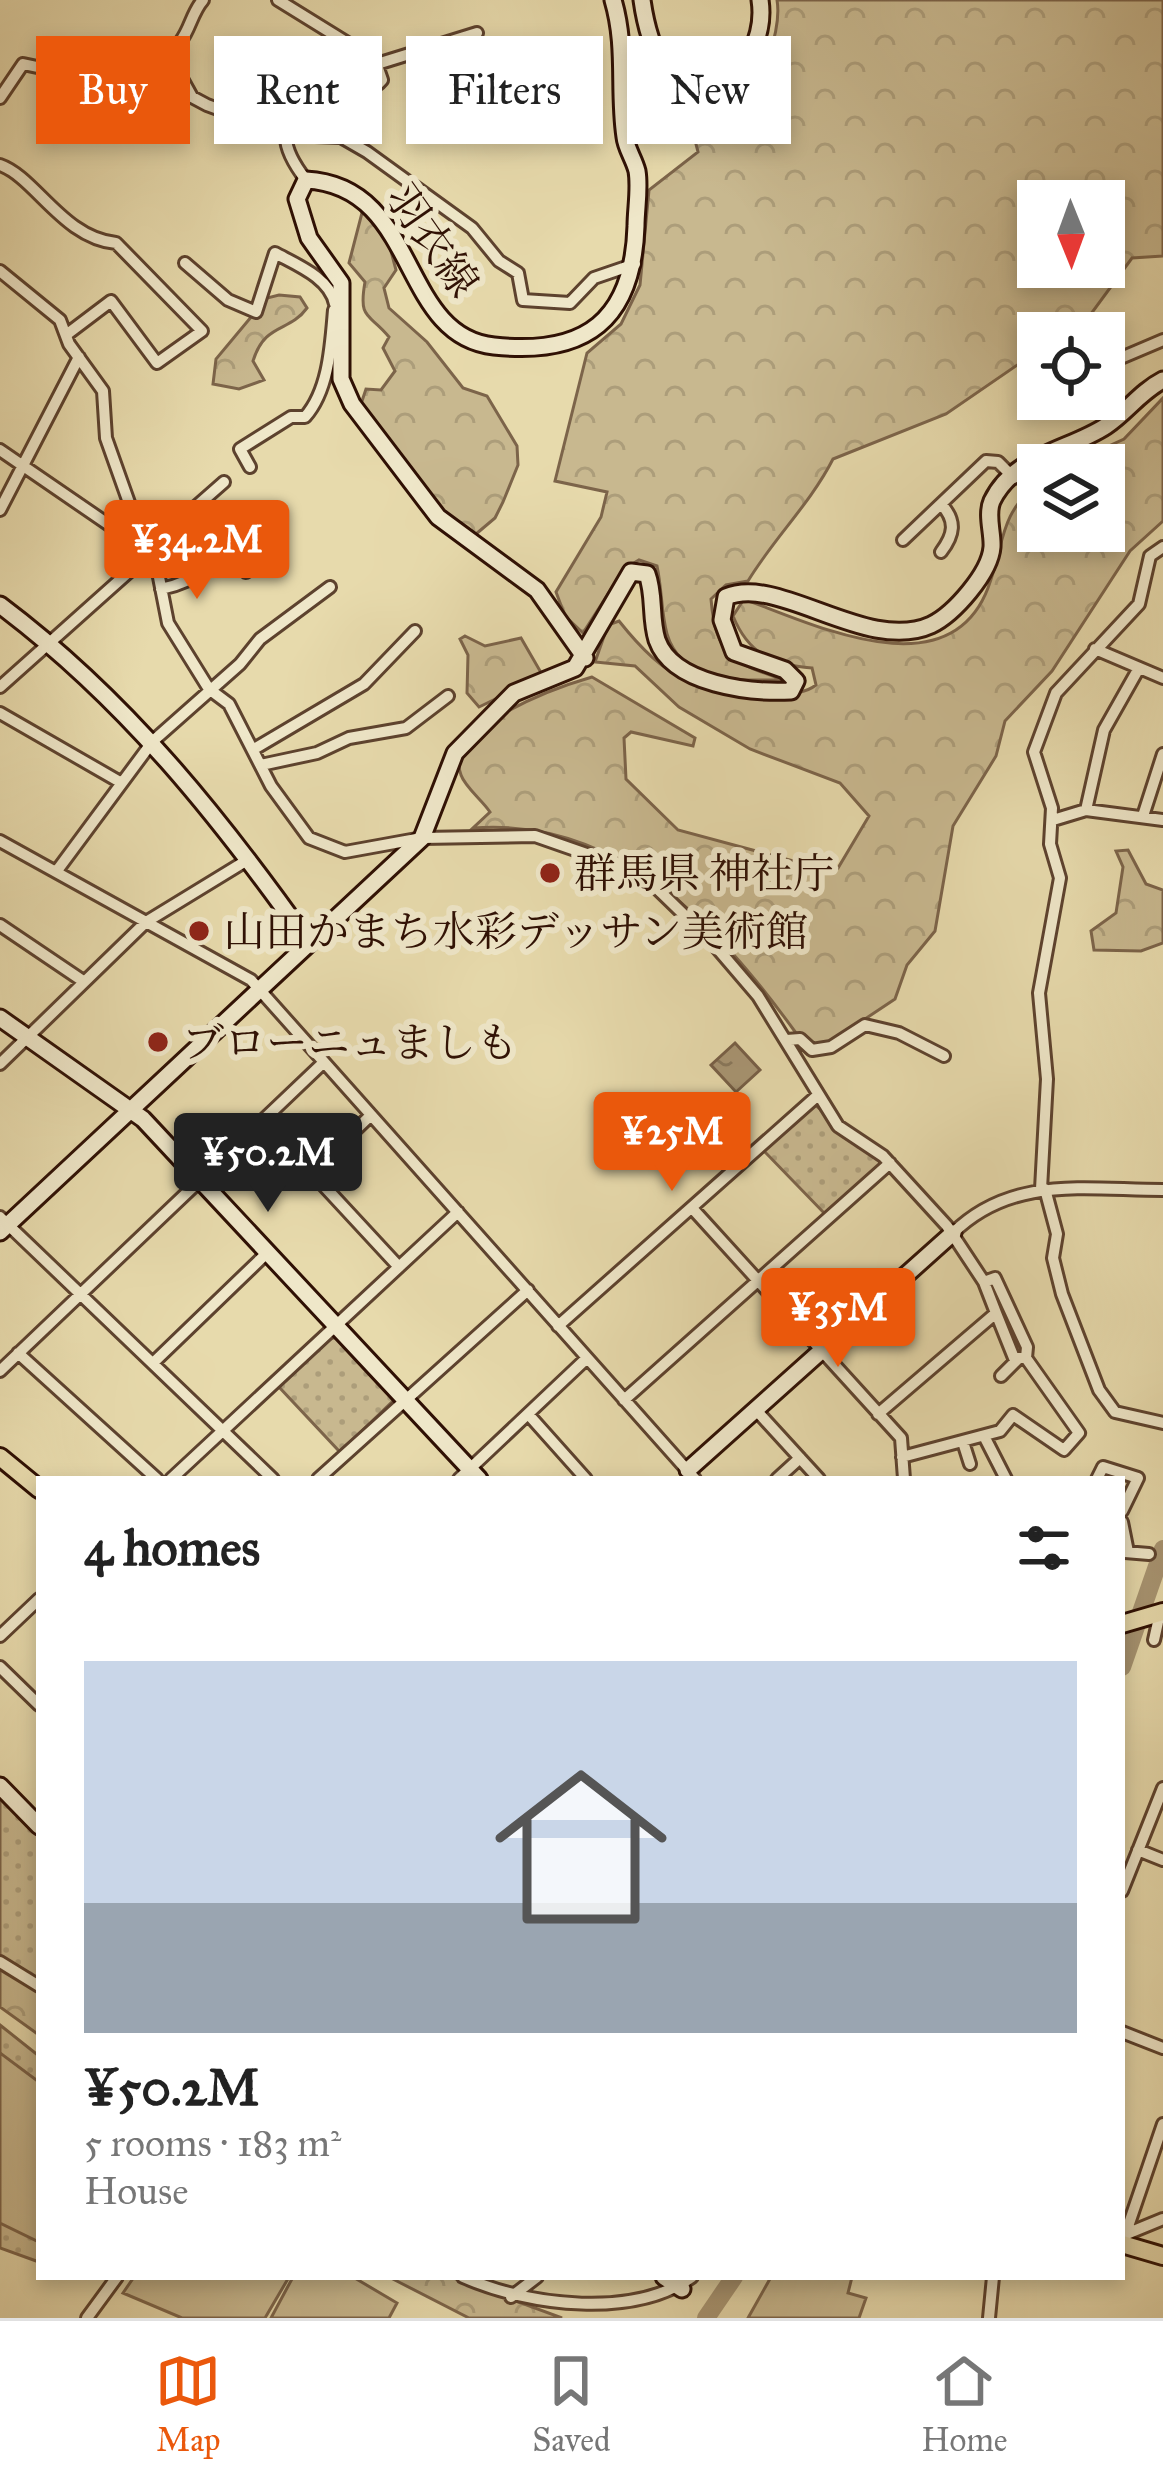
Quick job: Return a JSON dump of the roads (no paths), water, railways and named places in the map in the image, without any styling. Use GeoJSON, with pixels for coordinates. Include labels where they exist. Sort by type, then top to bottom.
{"type":"FeatureCollection","features":[{"type":"Feature","properties":{"kind":"main road"},"geometry":{"type":"LineString","coordinates":[[0,1457],[36,1487]]}},
{"type":"Feature","properties":{"kind":"main road"},"geometry":{"type":"LineString","coordinates":[[1127,1622],[1160,1613]]}},
{"type":"Feature","properties":{"kind":"main road"},"geometry":{"type":"LineString","coordinates":[[1125,2242],[1163,2256]]}},
{"type":"Feature","properties":{"kind":"street"},"geometry":{"type":"LineString","coordinates":[[185,36],[203,0]]}},
{"type":"Feature","properties":{"kind":"street"},"geometry":{"type":"LineString","coordinates":[[278,0],[334,36]]}},
{"type":"Feature","properties":{"kind":"street","name":"羽衣線"},"geometry":{"type":"LineString","coordinates":[[306,180],[354,191],[379,214],[435,310],[468,340],[555,347],[575,341],[598,327],[623,296],[635,264],[638,173],[625,137],[624,51],[613,0]]}},
{"type":"Feature","properties":{"kind":"street"},"geometry":{"type":"LineString","coordinates":[[642,0],[658,55],[684,92],[702,100],[720,97],[756,46],[763,18],[760,0]]}},
{"type":"Feature","properties":{"kind":"street"},"geometry":{"type":"LineString","coordinates":[[382,62],[477,33]]}},
{"type":"Feature","properties":{"kind":"street"},"geometry":{"type":"LineString","coordinates":[[0,98],[23,64],[36,69]]}},
{"type":"Feature","properties":{"kind":"street"},"geometry":{"type":"LineString","coordinates":[[290,144],[291,159],[306,180],[297,200],[299,214],[308,238],[341,283],[341,379],[352,404],[438,517],[537,590],[585,658]]}},
{"type":"Feature","properties":{"kind":"street"},"geometry":{"type":"LineString","coordinates":[[352,144],[400,173],[472,228],[499,261],[518,273],[523,300],[571,304],[594,278],[635,264]]}},
{"type":"Feature","properties":{"kind":"street"},"geometry":{"type":"LineString","coordinates":[[0,165],[41,202],[100,241],[116,243],[202,331],[158,363],[111,301],[66,335]]}},
{"type":"Feature","properties":{"kind":"street"},"geometry":{"type":"LineString","coordinates":[[185,263],[228,300],[256,312],[275,254],[313,274],[340,307],[314,406],[305,417],[291,417],[240,449],[250,467]]}},
{"type":"Feature","properties":{"kind":"street"},"geometry":{"type":"LineString","coordinates":[[0,272],[60,320],[103,391],[106,437],[149,551],[172,633],[209,688],[229,704],[309,838],[328,848],[364,851],[422,838],[535,836],[641,874],[711,941],[787,1040],[838,1126],[890,1163],[953,1233],[984,1282],[1014,1358],[1023,1358]]}},
{"type":"Feature","properties":{"kind":"street"},"geometry":{"type":"LineString","coordinates":[[1125,356],[1163,340]]}},
{"type":"Feature","properties":{"kind":"street"},"geometry":{"type":"LineString","coordinates":[[0,510],[79,357]]}},
{"type":"Feature","properties":{"kind":"street"},"geometry":{"type":"LineString","coordinates":[[270,1476],[3,1224],[422,838],[455,753],[514,693],[561,676],[585,658],[621,584],[640,570],[652,587],[656,638],[688,676],[791,691],[796,681],[785,670],[734,652],[722,620],[726,597],[755,590],[885,630],[911,632],[933,624],[982,570],[992,550],[992,501],[1013,478],[1056,445],[1112,423],[1140,392],[1163,380]]}},
{"type":"Feature","properties":{"kind":"street"},"geometry":{"type":"LineString","coordinates":[[0,450],[149,551]]}},
{"type":"Feature","properties":{"kind":"street"},"geometry":{"type":"LineString","coordinates":[[903,540],[986,461],[998,461],[1013,478]]}},
{"type":"Feature","properties":{"kind":"street"},"geometry":{"type":"LineString","coordinates":[[0,687],[224,482]]}},
{"type":"Feature","properties":{"kind":"street"},"geometry":{"type":"LineString","coordinates":[[941,504],[952,520],[953,537],[941,552]]}},
{"type":"Feature","properties":{"kind":"street"},"geometry":{"type":"LineString","coordinates":[[1163,547],[1150,556],[1139,604],[1056,693],[1034,752],[1053,820],[1051,844],[1060,878],[1040,993],[1047,1079],[1043,1189],[1057,1234],[1053,1258],[1099,1390],[1115,1412],[1131,1411],[1163,1423]]}},
{"type":"Feature","properties":{"kind":"street"},"geometry":{"type":"LineString","coordinates":[[161,589],[196,577],[228,551]]}},
{"type":"Feature","properties":{"kind":"street"},"geometry":{"type":"LineString","coordinates":[[56,872],[154,741],[241,664],[260,639],[330,587]]}},
{"type":"Feature","properties":{"kind":"street"},"geometry":{"type":"LineString","coordinates":[[0,605],[47,640],[154,741],[249,859],[308,942]]}},
{"type":"Feature","properties":{"kind":"street"},"geometry":{"type":"LineString","coordinates":[[254,749],[364,684],[415,631]]}},
{"type":"Feature","properties":{"kind":"street"},"geometry":{"type":"LineString","coordinates":[[1095,649],[1163,678]]}},
{"type":"Feature","properties":{"kind":"street"},"geometry":{"type":"LineString","coordinates":[[1086,810],[1104,730],[1139,668]]}},
{"type":"Feature","properties":{"kind":"street"},"geometry":{"type":"LineString","coordinates":[[261,764],[406,728],[448,696]]}},
{"type":"Feature","properties":{"kind":"street"},"geometry":{"type":"LineString","coordinates":[[0,713],[120,782]]}},
{"type":"Feature","properties":{"kind":"street"},"geometry":{"type":"LineString","coordinates":[[1143,816],[1163,754]]}},
{"type":"Feature","properties":{"kind":"street"},"geometry":{"type":"LineString","coordinates":[[1053,820],[1086,810],[1163,820]]}},
{"type":"Feature","properties":{"kind":"street"},"geometry":{"type":"LineString","coordinates":[[0,841],[259,988],[692,1475],[756,1410],[985,1205],[1043,1189],[1163,1190]]}},
{"type":"Feature","properties":{"kind":"street"},"geometry":{"type":"LineString","coordinates":[[0,1064],[146,922],[249,859]]}},
{"type":"Feature","properties":{"kind":"street"},"geometry":{"type":"LineString","coordinates":[[0,926],[82,981]]}},
{"type":"Feature","properties":{"kind":"street"},"geometry":{"type":"LineString","coordinates":[[0,1018],[130,1111],[201,1180],[406,1400],[469,1476],[587,1358]]}},
{"type":"Feature","properties":{"kind":"street"},"geometry":{"type":"LineString","coordinates":[[787,1040],[800,1039],[812,1050],[831,1047],[865,1025],[899,1033],[944,1056]]}},
{"type":"Feature","properties":{"kind":"street"},"geometry":{"type":"LineString","coordinates":[[0,1371],[324,1062]]}},
{"type":"Feature","properties":{"kind":"street"},"geometry":{"type":"LineString","coordinates":[[558,1326],[817,1096]]}},
{"type":"Feature","properties":{"kind":"street"},"geometry":{"type":"LineString","coordinates":[[312,1172],[371,1115]]}},
{"type":"Feature","properties":{"kind":"street"},"geometry":{"type":"LineString","coordinates":[[263,1120],[399,1267]]}},
{"type":"Feature","properties":{"kind":"street"},"geometry":{"type":"LineString","coordinates":[[623,1400],[890,1163]]}},
{"type":"Feature","properties":{"kind":"street"},"geometry":{"type":"LineString","coordinates":[[692,1208],[901,1438],[904,1476]]}},
{"type":"Feature","properties":{"kind":"street"},"geometry":{"type":"LineString","coordinates":[[174,1476],[458,1212]]}},
{"type":"Feature","properties":{"kind":"street"},"geometry":{"type":"LineString","coordinates":[[153,1364],[268,1252]]}},
{"type":"Feature","properties":{"kind":"street"},"geometry":{"type":"LineString","coordinates":[[984,1282],[995,1278],[1027,1346],[1023,1358],[1001,1376]]}},
{"type":"Feature","properties":{"kind":"street"},"geometry":{"type":"LineString","coordinates":[[322,1476],[527,1290]]}},
{"type":"Feature","properties":{"kind":"street"},"geometry":{"type":"LineString","coordinates":[[878,1414],[995,1313]]}},
{"type":"Feature","properties":{"kind":"street"},"geometry":{"type":"LineString","coordinates":[[18,1353],[155,1476]]}},
{"type":"Feature","properties":{"kind":"street"},"geometry":{"type":"LineString","coordinates":[[902,1456],[1000,1431],[1013,1415],[1064,1450],[1079,1433],[1023,1358]]}},
{"type":"Feature","properties":{"kind":"street"},"geometry":{"type":"LineString","coordinates":[[756,1410],[816,1476]]}},
{"type":"Feature","properties":{"kind":"street"},"geometry":{"type":"LineString","coordinates":[[528,1414],[583,1476]]}},
{"type":"Feature","properties":{"kind":"street"},"geometry":{"type":"LineString","coordinates":[[984,1436],[1004,1476]]}},
{"type":"Feature","properties":{"kind":"street"},"geometry":{"type":"LineString","coordinates":[[964,1442],[970,1464]]}},
{"type":"Feature","properties":{"kind":"street"},"geometry":{"type":"LineString","coordinates":[[780,1476],[800,1458]]}},
{"type":"Feature","properties":{"kind":"street"},"geometry":{"type":"LineString","coordinates":[[1098,1476],[1102,1467],[1138,1478],[1125,1505]]}},
{"type":"Feature","properties":{"kind":"street"},"geometry":{"type":"LineString","coordinates":[[1125,1552],[1150,1554]]}},
{"type":"Feature","properties":{"kind":"street"},"geometry":{"type":"LineString","coordinates":[[2,1632],[36,1602]]}},
{"type":"Feature","properties":{"kind":"street"},"geometry":{"type":"LineString","coordinates":[[1154,1640],[1160,1613]]}},
{"type":"Feature","properties":{"kind":"street"},"geometry":{"type":"LineString","coordinates":[[0,1667],[36,1702]]}},
{"type":"Feature","properties":{"kind":"street"},"geometry":{"type":"LineString","coordinates":[[0,1786],[36,1823]]}},
{"type":"Feature","properties":{"kind":"street"},"geometry":{"type":"LineString","coordinates":[[1125,1883],[1163,1788]]}},
{"type":"Feature","properties":{"kind":"street"},"geometry":{"type":"LineString","coordinates":[[1138,1850],[1163,1860]]}},
{"type":"Feature","properties":{"kind":"street"},"geometry":{"type":"LineString","coordinates":[[0,1962],[36,1984]]}},
{"type":"Feature","properties":{"kind":"street"},"geometry":{"type":"LineString","coordinates":[[1125,2033],[1163,2048]]}},
{"type":"Feature","properties":{"kind":"street"},"geometry":{"type":"LineString","coordinates":[[1125,2235],[1163,2124]]}},
{"type":"Feature","properties":{"kind":"street"},"geometry":{"type":"LineString","coordinates":[[1125,2240],[1163,2219]]}},
{"type":"Feature","properties":{"kind":"street"},"geometry":{"type":"LineString","coordinates":[[87,2318],[115,2280]]}},
{"type":"Feature","properties":{"kind":"street"},"geometry":{"type":"LineString","coordinates":[[470,2280],[567,2314],[604,2318],[649,2308],[687,2283]]}},
{"type":"Feature","properties":{"kind":"street"},"geometry":{"type":"LineString","coordinates":[[511,2297],[533,2280]]}},
{"type":"Feature","properties":{"kind":"street"},"geometry":{"type":"LineString","coordinates":[[989,2318],[993,2280]]}},
{"type":"Feature","properties":{"kind":"water"},"geometry":{"type":"Polygon","coordinates":[[[735,1043],[760,1070],[736,1092],[711,1065],[735,1043]]]}},
{"type":"Feature","properties":{"kind":"waterway"},"geometry":{"type":"LineString","coordinates":[[1125,1658],[1163,1549]]}},
{"type":"Feature","properties":{"kind":"waterway"},"geometry":{"type":"LineString","coordinates":[[706,2318],[732,2280]]}},
{"type":"Feature","properties":{"kind":"place","name":"群馬県 神社庁"},"geometry":{"type":"Point","coordinates":[550,873]}},
{"type":"Feature","properties":{"kind":"place","name":"山田かまち水彩デッサン美術館"},"geometry":{"type":"Point","coordinates":[199,931]}},
{"type":"Feature","properties":{"kind":"place","name":"ブローニュましも"},"geometry":{"type":"Point","coordinates":[158,1042]}}]}
